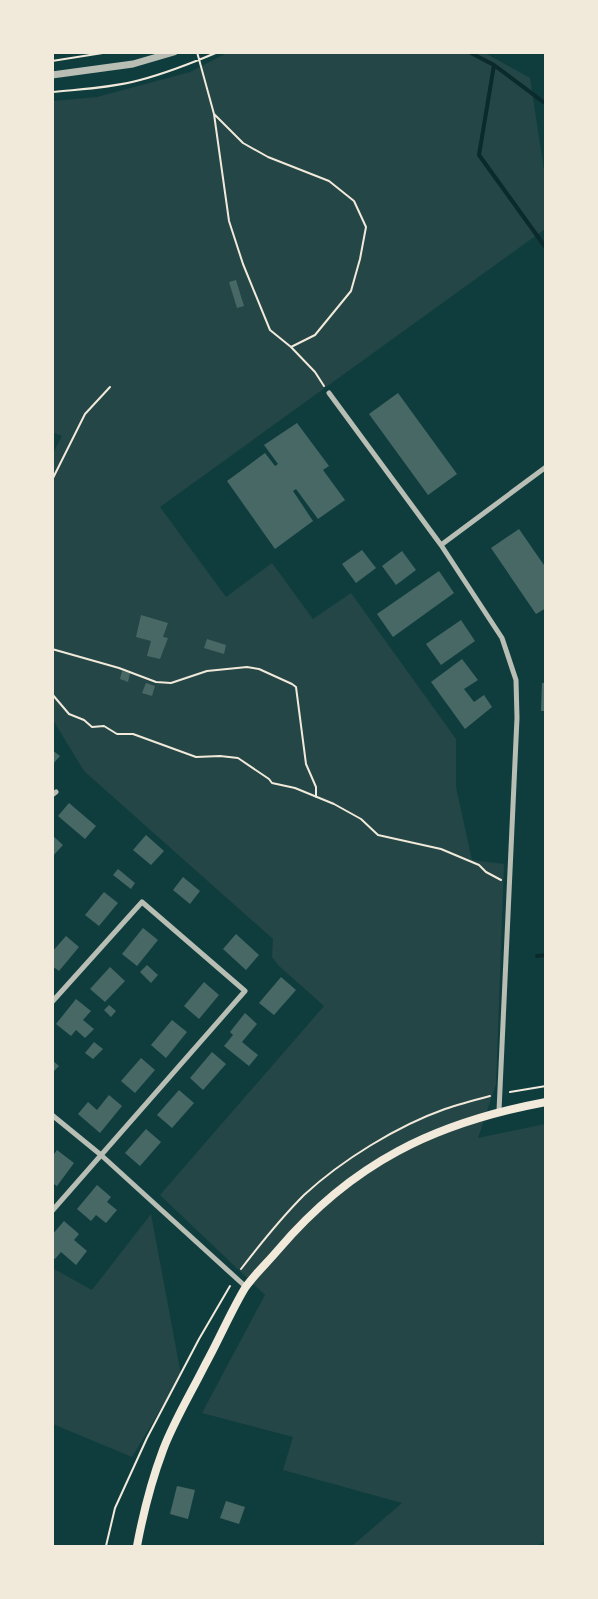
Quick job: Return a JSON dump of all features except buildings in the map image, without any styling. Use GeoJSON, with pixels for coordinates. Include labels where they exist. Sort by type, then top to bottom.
{"type":"FeatureCollection","features":[{"type":"Feature","properties":{"kind":"main road"},"geometry":{"type":"LineString","coordinates":[[137,1546],[145,1504],[163,1449],[246,1287],[307,1218],[349,1181],[390,1155],[432,1134],[499,1110],[546,1102]]}},
{"type":"Feature","properties":{"kind":"street"},"geometry":{"type":"LineString","coordinates":[[52,75],[133,64],[174,52]]}},
{"type":"Feature","properties":{"kind":"street"},"geometry":{"type":"LineString","coordinates":[[329,393],[441,545],[502,638],[516,680],[517,718],[499,1110]]}},
{"type":"Feature","properties":{"kind":"street"},"geometry":{"type":"LineString","coordinates":[[441,545],[546,467]]}},
{"type":"Feature","properties":{"kind":"street"},"geometry":{"type":"LineString","coordinates":[[52,1002],[142,902],[245,991],[52,1210]]}},
{"type":"Feature","properties":{"kind":"street"},"geometry":{"type":"LineString","coordinates":[[52,1115],[101,1155],[246,1287]]}},
{"type":"Feature","properties":{"kind":"path"},"geometry":{"type":"LineString","coordinates":[[52,61],[109,52]]}},
{"type":"Feature","properties":{"kind":"path"},"geometry":{"type":"LineString","coordinates":[[197,52],[214,114],[229,221],[243,264],[270,330],[291,347],[315,372],[329,393]]}},
{"type":"Feature","properties":{"kind":"path"},"geometry":{"type":"LineString","coordinates":[[52,92],[138,81],[218,52]]}},
{"type":"Feature","properties":{"kind":"path"},"geometry":{"type":"LineString","coordinates":[[214,114],[243,143],[267,157],[329,181],[354,201],[366,227],[351,291],[315,335],[291,347]]}},
{"type":"Feature","properties":{"kind":"path"},"geometry":{"type":"LineString","coordinates":[[52,480],[85,414],[110,387]]}},
{"type":"Feature","properties":{"kind":"path"},"geometry":{"type":"LineString","coordinates":[[52,649],[119,668],[156,682],[171,683],[207,671],[247,667],[259,669],[292,684],[296,687],[306,764],[316,787],[316,797]]}},
{"type":"Feature","properties":{"kind":"path"},"geometry":{"type":"LineString","coordinates":[[52,694],[69,714],[84,720],[92,727],[104,726],[117,734],[133,734],[196,757],[238,758],[272,783],[296,788],[361,819],[378,835],[441,849],[479,865],[486,872],[509,885]]}},
{"type":"Feature","properties":{"kind":"path"},"geometry":{"type":"LineString","coordinates":[[106,1546],[115,1508],[147,1438],[234,1277],[268,1234],[305,1194],[348,1161],[394,1132],[444,1109],[499,1093],[546,1086]]}},
{"type":"Feature","properties":{"kind":"shaded area"},"geometry":{"type":"Polygon","coordinates":[[[227,53],[485,53],[530,78],[545,177],[545,229],[160,507],[226,597],[272,563],[313,619],[351,593],[456,739],[456,787],[472,860],[504,864],[496,1084],[478,1138],[545,1124],[546,1540],[537,1546],[352,1546],[402,1503],[283,1470],[293,1437],[202,1413],[265,1295],[160,1195],[324,1006],[278,965],[272,957],[273,939],[84,771],[53,720],[52,455],[62,436],[52,432],[53,101],[97,97],[190,72],[227,53]]]}},
{"type":"Feature","properties":{"kind":"shaded area"},"geometry":{"type":"Polygon","coordinates":[[[151,1214],[181,1375],[132,1457],[53,1424],[52,1268],[92,1290],[151,1214]]]}},
{"type":"Feature","properties":{"kind":"waterway"},"geometry":{"type":"LineString","coordinates":[[469,52],[494,65],[479,155],[546,248]]}},
{"type":"Feature","properties":{"kind":"waterway"},"geometry":{"type":"LineString","coordinates":[[494,65],[546,104]]}},
{"type":"Feature","properties":{"kind":"waterway"},"geometry":{"type":"LineString","coordinates":[[537,956],[546,955]]}}]}
